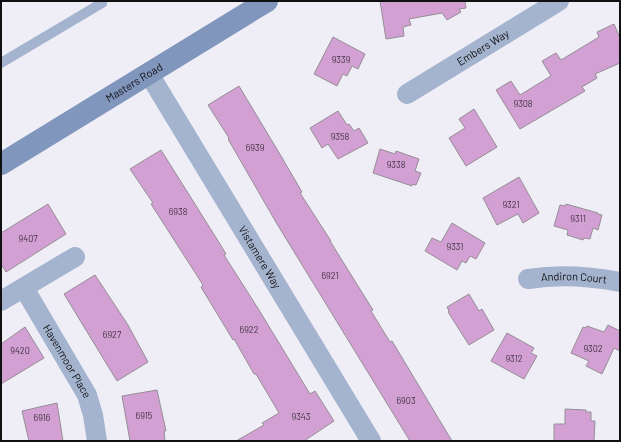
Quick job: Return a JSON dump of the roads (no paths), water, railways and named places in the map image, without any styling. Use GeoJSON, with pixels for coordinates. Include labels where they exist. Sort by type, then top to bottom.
{"type":"FeatureCollection","features":[{"type":"Feature","properties":{"kind":"street","name":"Masters Road"},"geometry":{"type":"LineString","coordinates":[[1,164],[267,1]]}},
{"type":"Feature","properties":{"kind":"street","name":"Embers Way"},"geometry":{"type":"LineString","coordinates":[[407,94],[559,1]]}},
{"type":"Feature","properties":{"kind":"street","name":"Vistamere Way"},"geometry":{"type":"LineString","coordinates":[[149,74],[365,439]]}},
{"type":"Feature","properties":{"kind":"street"},"geometry":{"type":"LineString","coordinates":[[1,301],[75,257]]}},
{"type":"Feature","properties":{"kind":"street","name":"Andiron Court"},"geometry":{"type":"LineString","coordinates":[[528,279],[559,275],[577,275],[620,282]]}},
{"type":"Feature","properties":{"kind":"street","name":"Havenmoor Place"},"geometry":{"type":"LineString","coordinates":[[24,288],[87,395],[93,415],[97,441]]}},
{"type":"Feature","properties":{"kind":"lane"},"geometry":{"type":"LineString","coordinates":[[1,63],[102,3],[101,1]]}}]}
